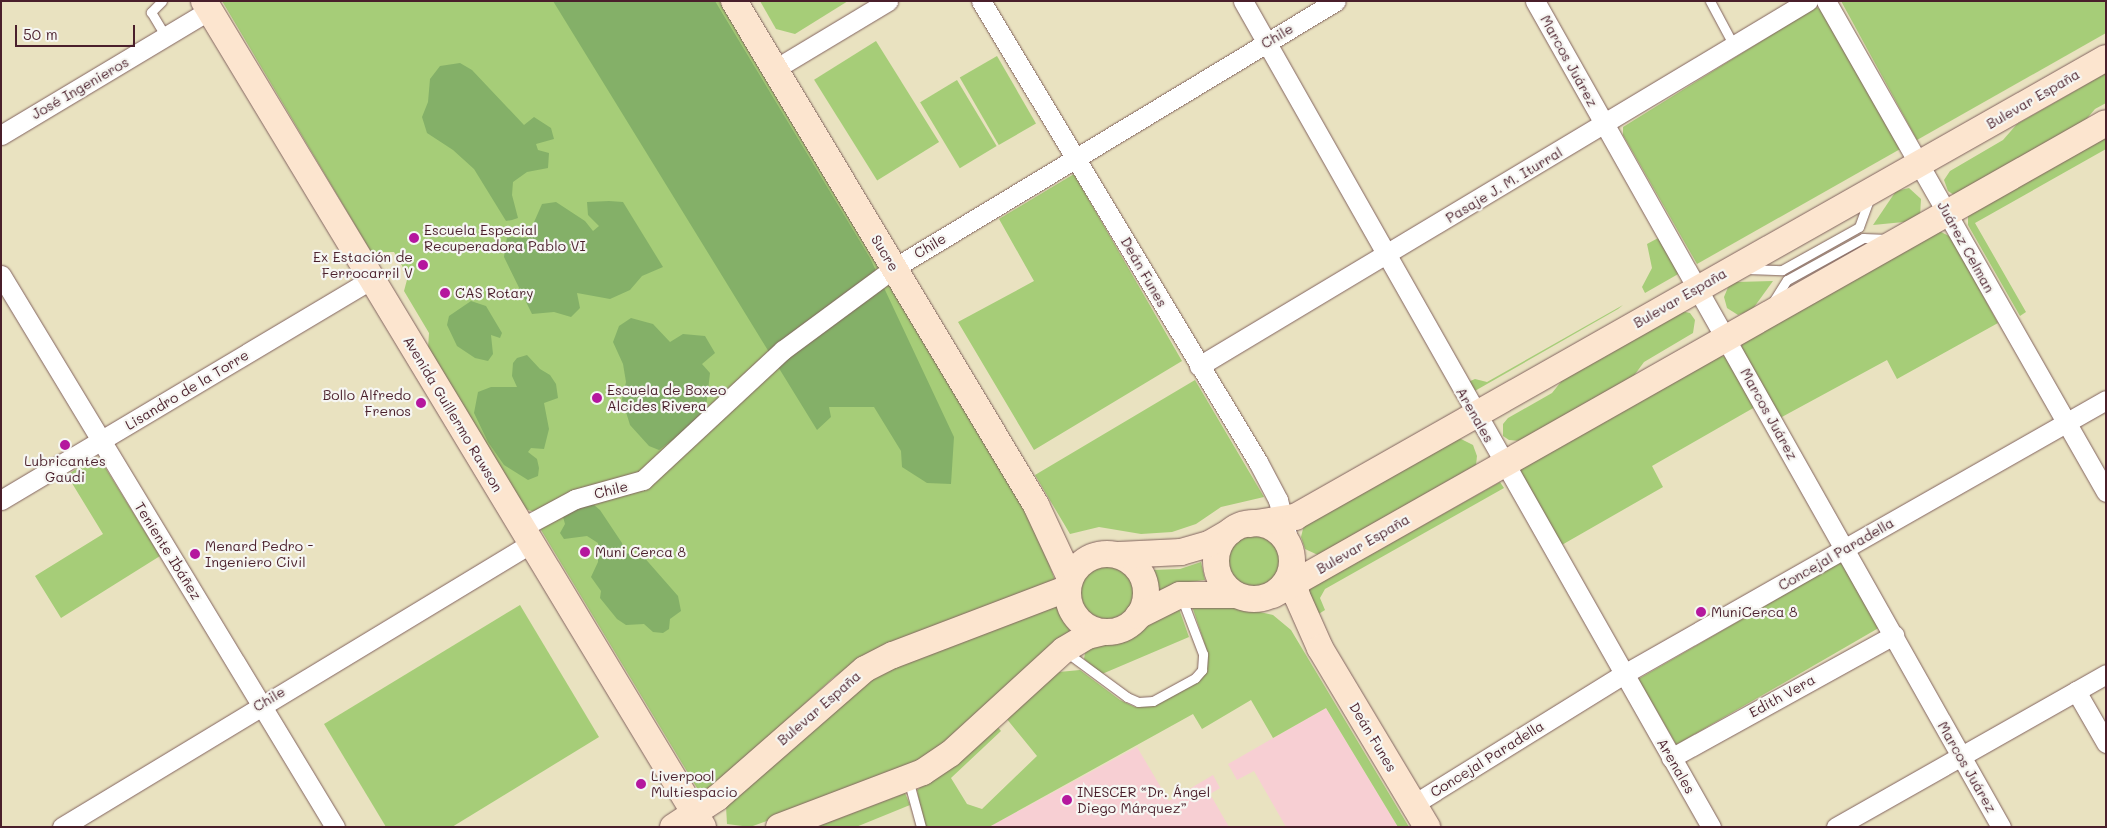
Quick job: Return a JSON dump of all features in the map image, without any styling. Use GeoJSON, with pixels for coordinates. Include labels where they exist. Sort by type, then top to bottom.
{"type":"FeatureCollection","features":[{"type":"Feature","properties":{"kind":"main road","name":"Sucre"},"geometry":{"type":"LineString","coordinates":[[734,1],[1036,504],[1069,545],[1106,555]]}},
{"type":"Feature","properties":{"kind":"main road","name":"Avenida Guillermo Rawson"},"geometry":{"type":"LineString","coordinates":[[207,6],[525,536],[699,820]]}},
{"type":"Feature","properties":{"kind":"main road","name":"Bulevar España"},"geometry":{"type":"LineString","coordinates":[[1106,555],[1181,552],[1209,544],[1240,528],[1295,517],[2106,58]]}},
{"type":"Feature","properties":{"kind":"main road","name":"Bulevar España"},"geometry":{"type":"LineString","coordinates":[[1138,616],[1180,595],[1273,581],[1504,464],[2106,123]]}},
{"type":"Feature","properties":{"kind":"main road","name":"Sucre"},"geometry":{"type":"LineString","coordinates":[[1036,504],[1069,583]]}},
{"type":"Feature","properties":{"kind":"main road"},"geometry":{"type":"LineString","coordinates":[[1240,528],[1272,528],[1282,535],[1273,581],[1223,583],[1216,566],[1219,547],[1240,528]]}},
{"type":"Feature","properties":{"kind":"main road"},"geometry":{"type":"LineString","coordinates":[[779,827],[908,779],[950,754],[1064,650],[1087,636],[1117,630],[1138,616],[1144,605],[1144,581],[1130,561],[1106,555],[1080,564],[1069,583],[1071,609],[1077,618],[1085,625],[1104,632]]}},
{"type":"Feature","properties":{"kind":"main road","name":"Deán Funes"},"geometry":{"type":"LineString","coordinates":[[1273,581],[1281,609],[1292,617],[1320,648]]}},
{"type":"Feature","properties":{"kind":"main road","name":"Deán Funes"},"geometry":{"type":"LineString","coordinates":[[1273,581],[1320,648],[1427,827]]}},
{"type":"Feature","properties":{"kind":"main road","name":"Bulevar España"},"geometry":{"type":"LineString","coordinates":[[673,827],[699,820],[717,798],[866,669],[1069,583]]}},
{"type":"Feature","properties":{"kind":"street"},"geometry":{"type":"LineString","coordinates":[[774,69],[888,1]]}},
{"type":"Feature","properties":{"kind":"street","name":"Deán Funes"},"geometry":{"type":"LineString","coordinates":[[981,1],[1258,462],[1278,500],[1284,519],[1273,581]]}},
{"type":"Feature","properties":{"kind":"street","name":"Arenales"},"geometry":{"type":"LineString","coordinates":[[1243,1],[1384,256],[1711,827]]}},
{"type":"Feature","properties":{"kind":"street","name":"Chile"},"geometry":{"type":"LineString","coordinates":[[62,827],[262,704],[525,536],[575,499],[643,480],[783,350],[894,268],[1336,1]]}},
{"type":"Feature","properties":{"kind":"street","name":"Marcos Juárez"},"geometry":{"type":"LineString","coordinates":[[1535,1],[2001,827]]}},
{"type":"Feature","properties":{"kind":"street","name":"Pasaje J. M. Iturral"},"geometry":{"type":"LineString","coordinates":[[1199,366],[1605,125],[1808,1]]}},
{"type":"Feature","properties":{"kind":"street","name":"Juárez Celman"},"geometry":{"type":"LineString","coordinates":[[1826,1],[2106,492]]}},
{"type":"Feature","properties":{"kind":"street","name":"José Ingenieros"},"geometry":{"type":"LineString","coordinates":[[1,135],[166,38],[207,6]]}},
{"type":"Feature","properties":{"kind":"street","name":"Teniente Ibáñez"},"geometry":{"type":"LineString","coordinates":[[1,275],[335,827]]}},
{"type":"Feature","properties":{"kind":"street","name":"Lisandro de la Torre"},"geometry":{"type":"LineString","coordinates":[[1,500],[372,279]]}},
{"type":"Feature","properties":{"kind":"street","name":"Concejal Paradella"},"geometry":{"type":"LineString","coordinates":[[1414,804],[1624,674],[2106,400]]}},
{"type":"Feature","properties":{"kind":"street","name":"Edith Vera"},"geometry":{"type":"LineString","coordinates":[[1671,758],[1894,635]]}},
{"type":"Feature","properties":{"kind":"street"},"geometry":{"type":"LineString","coordinates":[[1846,824],[1960,756],[2106,674]]}},
{"type":"Feature","properties":{"kind":"street"},"geometry":{"type":"LineString","coordinates":[[2076,691],[2106,743]]}},
{"type":"Feature","properties":{"kind":"lane"},"geometry":{"type":"LineString","coordinates":[[162,1],[152,12],[166,38]]}},
{"type":"Feature","properties":{"kind":"lane"},"geometry":{"type":"LineString","coordinates":[[1710,1],[1734,46]]}},
{"type":"Feature","properties":{"kind":"lane"},"geometry":{"type":"LineString","coordinates":[[1064,650],[1127,697],[1138,702],[1153,700],[1195,678],[1202,670],[1204,654],[1180,595]]}},
{"type":"Feature","properties":{"kind":"lane"},"geometry":{"type":"LineString","coordinates":[[908,779],[921,827]]}},
{"type":"Feature","properties":{"kind":"shaded area"},"geometry":{"type":"Polygon","coordinates":[[[1326,708],[1398,827],[1286,827],[1254,771],[1237,780],[1228,764],[1326,708]]]}},
{"type":"Feature","properties":{"kind":"shaded area"},"geometry":{"type":"Polygon","coordinates":[[[1137,747],[1169,801],[1213,775],[1220,788],[1210,794],[1229,827],[989,827],[1137,747]]]}},
{"type":"Feature","properties":{"kind":"green space"},"geometry":{"type":"Polygon","coordinates":[[[222,1],[721,1],[1028,507],[1055,580],[867,654],[833,678],[713,788],[703,791],[697,788],[541,530],[541,527],[650,468],[535,512],[525,509],[428,348],[429,333],[404,291],[408,276],[394,252],[371,252],[222,1]]]}},
{"type":"Feature","properties":{"kind":"green space"},"geometry":{"type":"Polygon","coordinates":[[[553,1],[715,1],[870,258],[954,437],[951,484],[927,483],[902,467],[901,451],[874,407],[829,407],[831,417],[817,430],[553,1]]]}},
{"type":"Feature","properties":{"kind":"green space"},"geometry":{"type":"Polygon","coordinates":[[[760,1],[848,1],[795,34],[776,29],[760,1]]]}},
{"type":"Feature","properties":{"kind":"green space"},"geometry":{"type":"Polygon","coordinates":[[[1841,1],[2106,1],[2106,33],[1917,140],[1841,1]]]}},
{"type":"Feature","properties":{"kind":"green space"},"geometry":{"type":"Polygon","coordinates":[[[1816,7],[1820,9],[1902,148],[1697,264],[1623,135],[1623,127],[1816,7]]]}},
{"type":"Feature","properties":{"kind":"green space"},"geometry":{"type":"Polygon","coordinates":[[[876,41],[939,142],[877,181],[814,80],[876,41]]]}},
{"type":"Feature","properties":{"kind":"green space"},"geometry":{"type":"Polygon","coordinates":[[[997,56],[1036,124],[999,145],[960,78],[997,56]]]}},
{"type":"Feature","properties":{"kind":"green space"},"geometry":{"type":"Polygon","coordinates":[[[460,63],[472,70],[524,125],[534,117],[551,128],[554,139],[536,144],[538,150],[549,153],[548,168],[527,172],[513,182],[512,195],[518,218],[506,221],[474,169],[453,150],[427,133],[422,117],[428,102],[430,79],[440,66],[460,63]]]}},
{"type":"Feature","properties":{"kind":"green space"},"geometry":{"type":"Polygon","coordinates":[[[2106,73],[2106,103],[2095,109],[2084,122],[1954,195],[1948,191],[1944,180],[1950,171],[2003,140],[2017,124],[2106,73]]]}},
{"type":"Feature","properties":{"kind":"green space"},"geometry":{"type":"Polygon","coordinates":[[[957,80],[997,146],[960,168],[920,102],[957,80]]]}},
{"type":"Feature","properties":{"kind":"green space"},"geometry":{"type":"Polygon","coordinates":[[[2106,135],[2106,149],[1975,223],[2026,312],[2020,316],[1968,225],[1968,215],[2106,135]]]}},
{"type":"Feature","properties":{"kind":"green space"},"geometry":{"type":"Polygon","coordinates":[[[1074,174],[1182,361],[1034,450],[958,322],[1034,281],[999,219],[1074,174]]]}},
{"type":"Feature","properties":{"kind":"green space"},"geometry":{"type":"Polygon","coordinates":[[[1909,188],[1921,199],[1920,216],[1914,221],[1873,225],[1896,191],[1909,188]]]}},
{"type":"Feature","properties":{"kind":"green space"},"geometry":{"type":"Polygon","coordinates":[[[556,202],[585,221],[593,231],[599,226],[588,215],[587,202],[623,202],[663,267],[642,276],[630,290],[610,299],[577,293],[580,308],[571,317],[554,312],[532,314],[504,257],[507,237],[527,238],[542,204],[556,202]]]}},
{"type":"Feature","properties":{"kind":"green space"},"geometry":{"type":"Polygon","coordinates":[[[1939,231],[1951,237],[1998,323],[1897,379],[1887,360],[1780,418],[1742,351],[1742,342],[1939,231]]]}},
{"type":"Feature","properties":{"kind":"green space"},"geometry":{"type":"Polygon","coordinates":[[[1660,237],[1680,273],[1645,293],[1642,287],[1652,268],[1647,244],[1660,237]]]}},
{"type":"Feature","properties":{"kind":"green space"},"geometry":{"type":"Polygon","coordinates":[[[1773,281],[1752,310],[1738,315],[1727,308],[1724,297],[1729,285],[1736,282],[1773,281]]]}},
{"type":"Feature","properties":{"kind":"green space"},"geometry":{"type":"Polygon","coordinates":[[[471,301],[486,306],[502,333],[500,338],[491,335],[493,354],[488,361],[475,358],[457,346],[447,325],[449,316],[471,301]]]}},
{"type":"Feature","properties":{"kind":"green space"},"geometry":{"type":"Polygon","coordinates":[[[1623,305],[1473,392],[1468,382],[1475,379],[1487,382],[1623,305]]]}},
{"type":"Feature","properties":{"kind":"green space"},"geometry":{"type":"Polygon","coordinates":[[[1681,311],[1690,313],[1695,320],[1693,333],[1644,362],[1633,377],[1521,441],[1509,440],[1503,436],[1503,424],[1508,418],[1552,393],[1564,378],[1681,311]]]}},
{"type":"Feature","properties":{"kind":"green space"},"geometry":{"type":"Polygon","coordinates":[[[631,318],[653,324],[670,342],[683,334],[705,336],[715,353],[702,364],[710,373],[705,416],[659,450],[649,446],[630,425],[622,399],[626,382],[623,364],[613,342],[619,326],[631,318]]]}},
{"type":"Feature","properties":{"kind":"green space"},"geometry":{"type":"Polygon","coordinates":[[[527,355],[540,369],[550,375],[556,384],[558,398],[544,403],[549,429],[544,449],[531,448],[528,452],[537,459],[539,468],[538,476],[528,480],[504,465],[488,442],[474,413],[478,392],[491,387],[517,387],[512,376],[513,363],[517,358],[527,355]]]}},
{"type":"Feature","properties":{"kind":"green space"},"geometry":{"type":"Polygon","coordinates":[[[1717,355],[1726,357],[1755,407],[1652,466],[1663,487],[1560,546],[1520,470],[1717,355]]]}},
{"type":"Feature","properties":{"kind":"green space"},"geometry":{"type":"Polygon","coordinates":[[[1195,380],[1264,497],[1221,507],[1196,524],[1172,532],[1141,534],[1099,527],[1070,534],[1035,475],[1195,380]]]}},
{"type":"Feature","properties":{"kind":"green space"},"geometry":{"type":"Polygon","coordinates":[[[1459,438],[1473,445],[1477,456],[1476,465],[1318,555],[1305,549],[1301,537],[1304,525],[1459,438]]]}},
{"type":"Feature","properties":{"kind":"green space"},"geometry":{"type":"Polygon","coordinates":[[[93,458],[100,459],[160,556],[61,618],[35,576],[103,534],[67,475],[93,458]]]}},
{"type":"Feature","properties":{"kind":"green space"},"geometry":{"type":"Polygon","coordinates":[[[1500,482],[1504,488],[1325,589],[1320,598],[1325,610],[1317,615],[1309,597],[1309,589],[1500,482]]]}},
{"type":"Feature","properties":{"kind":"green space"},"geometry":{"type":"Polygon","coordinates":[[[583,505],[594,505],[600,510],[622,543],[623,553],[642,555],[678,596],[681,611],[670,619],[669,629],[663,633],[653,632],[644,624],[626,625],[617,619],[600,598],[601,591],[591,577],[598,562],[598,543],[587,536],[564,539],[560,533],[565,524],[563,517],[571,509],[583,505]]]}},
{"type":"Feature","properties":{"kind":"green space"},"geometry":{"type":"Polygon","coordinates":[[[1254,536],[1264,538],[1272,544],[1278,552],[1280,562],[1278,572],[1272,580],[1264,586],[1254,588],[1244,586],[1236,580],[1230,572],[1228,562],[1230,552],[1236,544],[1244,538],[1254,536]]]}},
{"type":"Feature","properties":{"kind":"green space"},"geometry":{"type":"Polygon","coordinates":[[[1201,562],[1205,580],[1181,583],[1157,591],[1152,570],[1180,569],[1201,562]]]}},
{"type":"Feature","properties":{"kind":"green space"},"geometry":{"type":"Polygon","coordinates":[[[1841,562],[1879,628],[1676,745],[1638,679],[1841,562]]]}},
{"type":"Feature","properties":{"kind":"green space"},"geometry":{"type":"Polygon","coordinates":[[[1107,565],[1117,567],[1126,573],[1132,582],[1134,592],[1132,602],[1126,611],[1117,617],[1107,619],[1097,617],[1088,611],[1082,602],[1080,592],[1082,582],[1088,573],[1097,567],[1107,565]]]}},
{"type":"Feature","properties":{"kind":"green space"},"geometry":{"type":"Polygon","coordinates":[[[520,605],[599,737],[452,827],[386,827],[324,724],[520,605]]]}},
{"type":"Feature","properties":{"kind":"green space"},"geometry":{"type":"Polygon","coordinates":[[[1056,605],[1070,631],[950,741],[910,769],[750,827],[727,824],[726,806],[872,677],[1056,605]]]}},
{"type":"Feature","properties":{"kind":"green space"},"geometry":{"type":"Polygon","coordinates":[[[1229,605],[1273,615],[1291,630],[1409,827],[1398,827],[1326,708],[1273,738],[1251,700],[1202,729],[1193,714],[989,827],[924,827],[917,790],[997,726],[1001,731],[951,778],[967,804],[982,809],[1037,756],[1006,718],[1059,672],[1080,670],[1120,700],[1135,707],[1158,703],[1206,673],[1207,651],[1192,606],[1229,605]]]}},
{"type":"Feature","properties":{"kind":"green space"},"geometry":{"type":"Polygon","coordinates":[[[1178,606],[1189,637],[1102,674],[1084,659],[1085,653],[1094,646],[1133,635],[1147,622],[1178,606]]]}},
{"type":"Feature","properties":{"kind":"green space"},"geometry":{"type":"Polygon","coordinates":[[[905,793],[910,805],[856,827],[816,827],[905,793]]]}},
{"type":"Feature","properties":{"kind":"place","name":"Escuela Especial Recuperadora Pablo VI"},"geometry":{"type":"Point","coordinates":[414,238]}},
{"type":"Feature","properties":{"kind":"place","name":"Ex Estación de Ferrocarril V"},"geometry":{"type":"Point","coordinates":[423,265]}},
{"type":"Feature","properties":{"kind":"place","name":"CAS Rotary"},"geometry":{"type":"Point","coordinates":[445,293]}},
{"type":"Feature","properties":{"kind":"place","name":"Escuela de Boxeo Alcides Rivera"},"geometry":{"type":"Point","coordinates":[597,398]}},
{"type":"Feature","properties":{"kind":"place","name":"Bollo Alfredo Frenos"},"geometry":{"type":"Point","coordinates":[421,403]}},
{"type":"Feature","properties":{"kind":"place","name":"Lubricantes Gaudi"},"geometry":{"type":"Point","coordinates":[65,445]}},
{"type":"Feature","properties":{"kind":"place","name":"Muni Cerca 8"},"geometry":{"type":"Point","coordinates":[585,552]}},
{"type":"Feature","properties":{"kind":"place","name":"Menard Pedro - Ingeniero Civil"},"geometry":{"type":"Point","coordinates":[195,554]}},
{"type":"Feature","properties":{"kind":"place","name":"MuniCerca 8"},"geometry":{"type":"Point","coordinates":[1701,612]}},
{"type":"Feature","properties":{"kind":"place","name":"Liverpool Multiespacio"},"geometry":{"type":"Point","coordinates":[641,784]}},
{"type":"Feature","properties":{"kind":"place","name":"INESCER “Dr. Ángel Diego Márquez”"},"geometry":{"type":"Point","coordinates":[1067,800]}}]}
